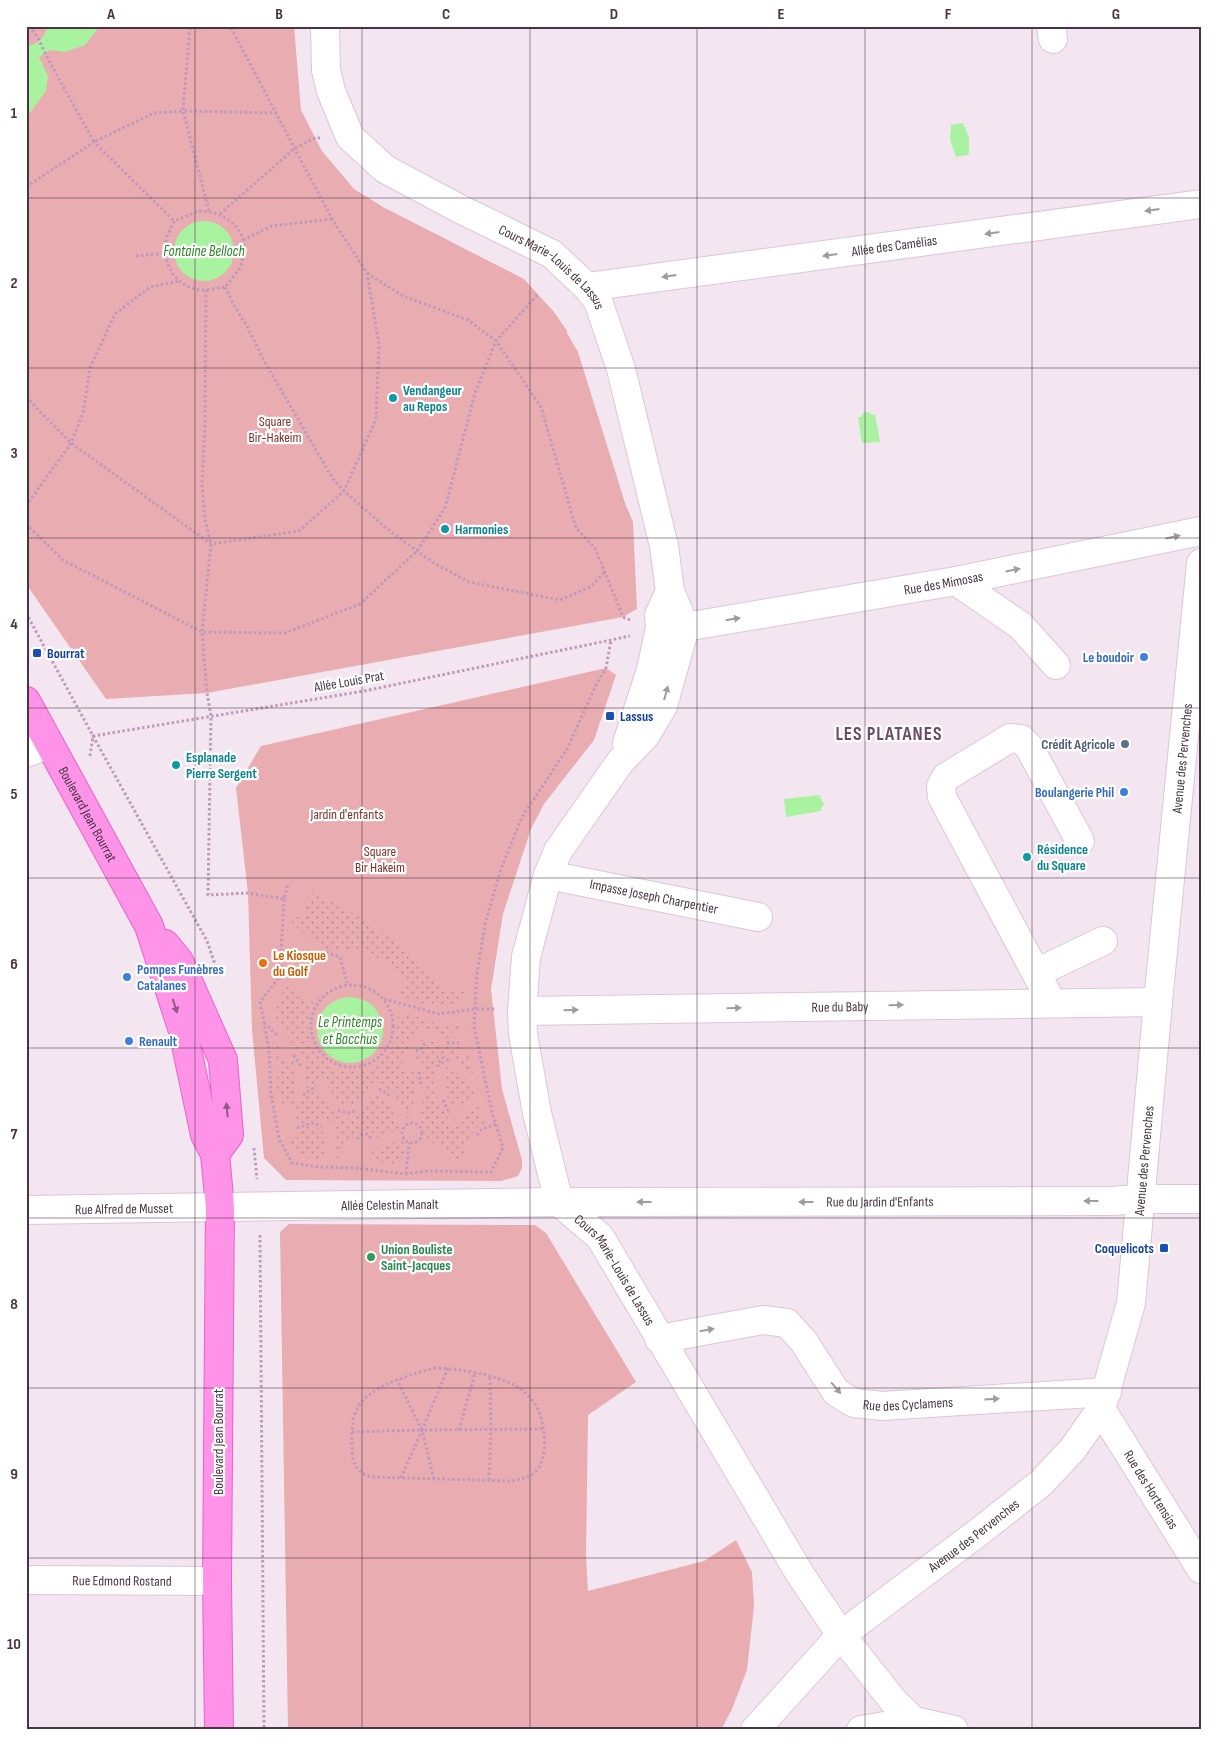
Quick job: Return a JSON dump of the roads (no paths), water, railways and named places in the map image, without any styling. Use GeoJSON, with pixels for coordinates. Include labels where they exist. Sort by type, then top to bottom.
{"type":"FeatureCollection","features":[{"type":"Feature","properties":{"kind":"main road","name":"Boulevard Jean Bourrat"},"geometry":{"type":"LineString","coordinates":[[26,701],[38,749],[64,771],[149,926],[179,961],[222,1060],[229,1135],[215,1154],[220,1207],[217,1581],[218,1730]]}},
{"type":"Feature","properties":{"kind":"street","name":"Cours Marie-Louis de Lassus"},"geometry":{"type":"LineString","coordinates":[[325,26],[326,70],[331,91],[350,137],[385,169],[460,209],[552,254],[587,287],[598,301],[622,369],[664,546],[670,591],[672,628]]}},
{"type":"Feature","properties":{"kind":"street","name":"Allée des Camélias"},"geometry":{"type":"LineString","coordinates":[[587,287],[1201,204]]}},
{"type":"Feature","properties":{"kind":"street","name":"Rue des Mimosas"},"geometry":{"type":"LineString","coordinates":[[672,628],[956,581],[1201,532]]}},
{"type":"Feature","properties":{"kind":"street","name":"Avenue des Pervenches"},"geometry":{"type":"LineString","coordinates":[[841,1635],[1041,1483],[1072,1450],[1104,1401],[1131,1303],[1201,563]]}},
{"type":"Feature","properties":{"kind":"street"},"geometry":{"type":"LineString","coordinates":[[956,581],[1020,626],[1056,664]]}},
{"type":"Feature","properties":{"kind":"street"},"geometry":{"type":"LineString","coordinates":[[559,1202],[537,1113],[523,1034],[522,1011],[526,956],[548,875],[558,851],[620,762],[645,736],[663,706],[672,628]]}},
{"type":"Feature","properties":{"kind":"street"},"geometry":{"type":"LineString","coordinates":[[1052,1003],[942,797],[941,786],[946,777],[1010,738],[1021,739],[1029,747],[1080,841]]}},
{"type":"Feature","properties":{"kind":"street","name":"Impasse Joseph Charpentier"},"geometry":{"type":"LineString","coordinates":[[548,875],[758,917]]}},
{"type":"Feature","properties":{"kind":"street"},"geometry":{"type":"LineString","coordinates":[[1036,973],[1103,941]]}},
{"type":"Feature","properties":{"kind":"street","name":"Rue du Baby"},"geometry":{"type":"LineString","coordinates":[[522,1011],[1158,1002]]}},
{"type":"Feature","properties":{"kind":"street","name":"Rue du Jardin d'Enfants"},"geometry":{"type":"LineString","coordinates":[[559,1202],[1101,1201],[1201,1199]]}},
{"type":"Feature","properties":{"kind":"street","name":"Cours Marie-Louis de Lassus"},"geometry":{"type":"LineString","coordinates":[[559,1202],[600,1237],[800,1574],[841,1635],[889,1697],[914,1721]]}},
{"type":"Feature","properties":{"kind":"street","name":"Allée Celestin Manalt"},"geometry":{"type":"LineString","coordinates":[[220,1207],[559,1202]]}},
{"type":"Feature","properties":{"kind":"street","name":"Rue Alfred de Musset"},"geometry":{"type":"LineString","coordinates":[[26,1210],[220,1207]]}},
{"type":"Feature","properties":{"kind":"street","name":"Rue des Cyclamens"},"geometry":{"type":"LineString","coordinates":[[659,1339],[762,1320],[787,1323],[804,1342],[836,1392],[854,1403],[882,1406],[1104,1401]]}},
{"type":"Feature","properties":{"kind":"street","name":"Rue des Hortensias"},"geometry":{"type":"LineString","coordinates":[[1104,1401],[1201,1569]]}},
{"type":"Feature","properties":{"kind":"street","name":"Rue Edmond Rostand"},"geometry":{"type":"LineString","coordinates":[[26,1580],[217,1581]]}},
{"type":"Feature","properties":{"kind":"street"},"geometry":{"type":"LineString","coordinates":[[755,1730],[841,1635]]}},
{"type":"Feature","properties":{"kind":"street"},"geometry":{"type":"LineString","coordinates":[[861,1730],[914,1721],[954,1730]]}},
{"type":"Feature","properties":{"kind":"water"},"geometry":{"type":"Polygon","coordinates":[[[48,26],[100,26],[85,45],[65,52],[50,50],[39,57],[48,76],[46,91],[26,118],[26,45],[38,42],[45,34],[48,26]]]}},
{"type":"Feature","properties":{"kind":"water"},"geometry":{"type":"Polygon","coordinates":[[[963,123],[969,138],[969,153],[968,155],[956,157],[950,140],[951,125],[963,123]]]}},
{"type":"Feature","properties":{"kind":"water","name":"Fontaine Belloch"},"geometry":{"type":"Polygon","coordinates":[[[198,221],[210,221],[221,226],[229,234],[234,245],[232,263],[221,276],[210,281],[198,281],[187,276],[179,268],[174,257],[174,245],[179,234],[187,226],[198,221]]]}},
{"type":"Feature","properties":{"kind":"water"},"geometry":{"type":"Polygon","coordinates":[[[864,412],[875,414],[880,442],[862,443],[858,417],[861,417],[864,412]]]}},
{"type":"Feature","properties":{"kind":"water"},"geometry":{"type":"Polygon","coordinates":[[[819,795],[824,804],[821,811],[786,817],[784,799],[819,795]]]}},
{"type":"Feature","properties":{"kind":"water","name":"Le Printemps et Bacchus"},"geometry":{"type":"Polygon","coordinates":[[[356,997],[374,1006],[381,1017],[383,1030],[381,1043],[374,1054],[363,1061],[344,1063],[326,1054],[319,1043],[317,1024],[326,1006],[337,999],[356,997]]]}},
{"type":"Feature","properties":{"kind":"place","name":"Vendangeur au Repos"},"geometry":{"type":"Point","coordinates":[393,398]}},
{"type":"Feature","properties":{"kind":"place","name":"Harmonies"},"geometry":{"type":"Point","coordinates":[445,529]}},
{"type":"Feature","properties":{"kind":"place","name":"Bourrat"},"geometry":{"type":"Point","coordinates":[37,653]}},
{"type":"Feature","properties":{"kind":"place","name":"Le boudoir"},"geometry":{"type":"Point","coordinates":[1144,657]}},
{"type":"Feature","properties":{"kind":"place","name":"Lassus"},"geometry":{"type":"Point","coordinates":[610,716]}},
{"type":"Feature","properties":{"kind":"place","name":"Crédit Agricole"},"geometry":{"type":"Point","coordinates":[1125,744]}},
{"type":"Feature","properties":{"kind":"place","name":"Esplanade Pierre Sergent"},"geometry":{"type":"Point","coordinates":[176,765]}},
{"type":"Feature","properties":{"kind":"place","name":"Boulangerie Phil"},"geometry":{"type":"Point","coordinates":[1124,792]}},
{"type":"Feature","properties":{"kind":"place","name":"Résidence du Square"},"geometry":{"type":"Point","coordinates":[1027,857]}},
{"type":"Feature","properties":{"kind":"place","name":"Le Kiosque du Golf"},"geometry":{"type":"Point","coordinates":[263,963]}},
{"type":"Feature","properties":{"kind":"place","name":"Pompes Funèbres Catalanes"},"geometry":{"type":"Point","coordinates":[127,977]}},
{"type":"Feature","properties":{"kind":"place","name":"Renault"},"geometry":{"type":"Point","coordinates":[129,1041]}},
{"type":"Feature","properties":{"kind":"place","name":"Coquelicots"},"geometry":{"type":"Point","coordinates":[1164,1248]}},
{"type":"Feature","properties":{"kind":"place","name":"Union Bouliste Saint-Jacques"},"geometry":{"type":"Point","coordinates":[371,1257]}},
{"type":"Feature","properties":{"kind":"district","name":"LES PLATANES"},"geometry":{"type":"Point","coordinates":[889,733]}},
{"type":"Feature","properties":{"kind":"park label","name":"Square Bir-Hakeim"},"geometry":{"type":"Point","coordinates":[275,430]}},
{"type":"Feature","properties":{"kind":"park label","name":"Jardin d'enfants"},"geometry":{"type":"Point","coordinates":[347,814]}},
{"type":"Feature","properties":{"kind":"park label","name":"Square Bir Hakeim"},"geometry":{"type":"Point","coordinates":[380,860]}}]}
